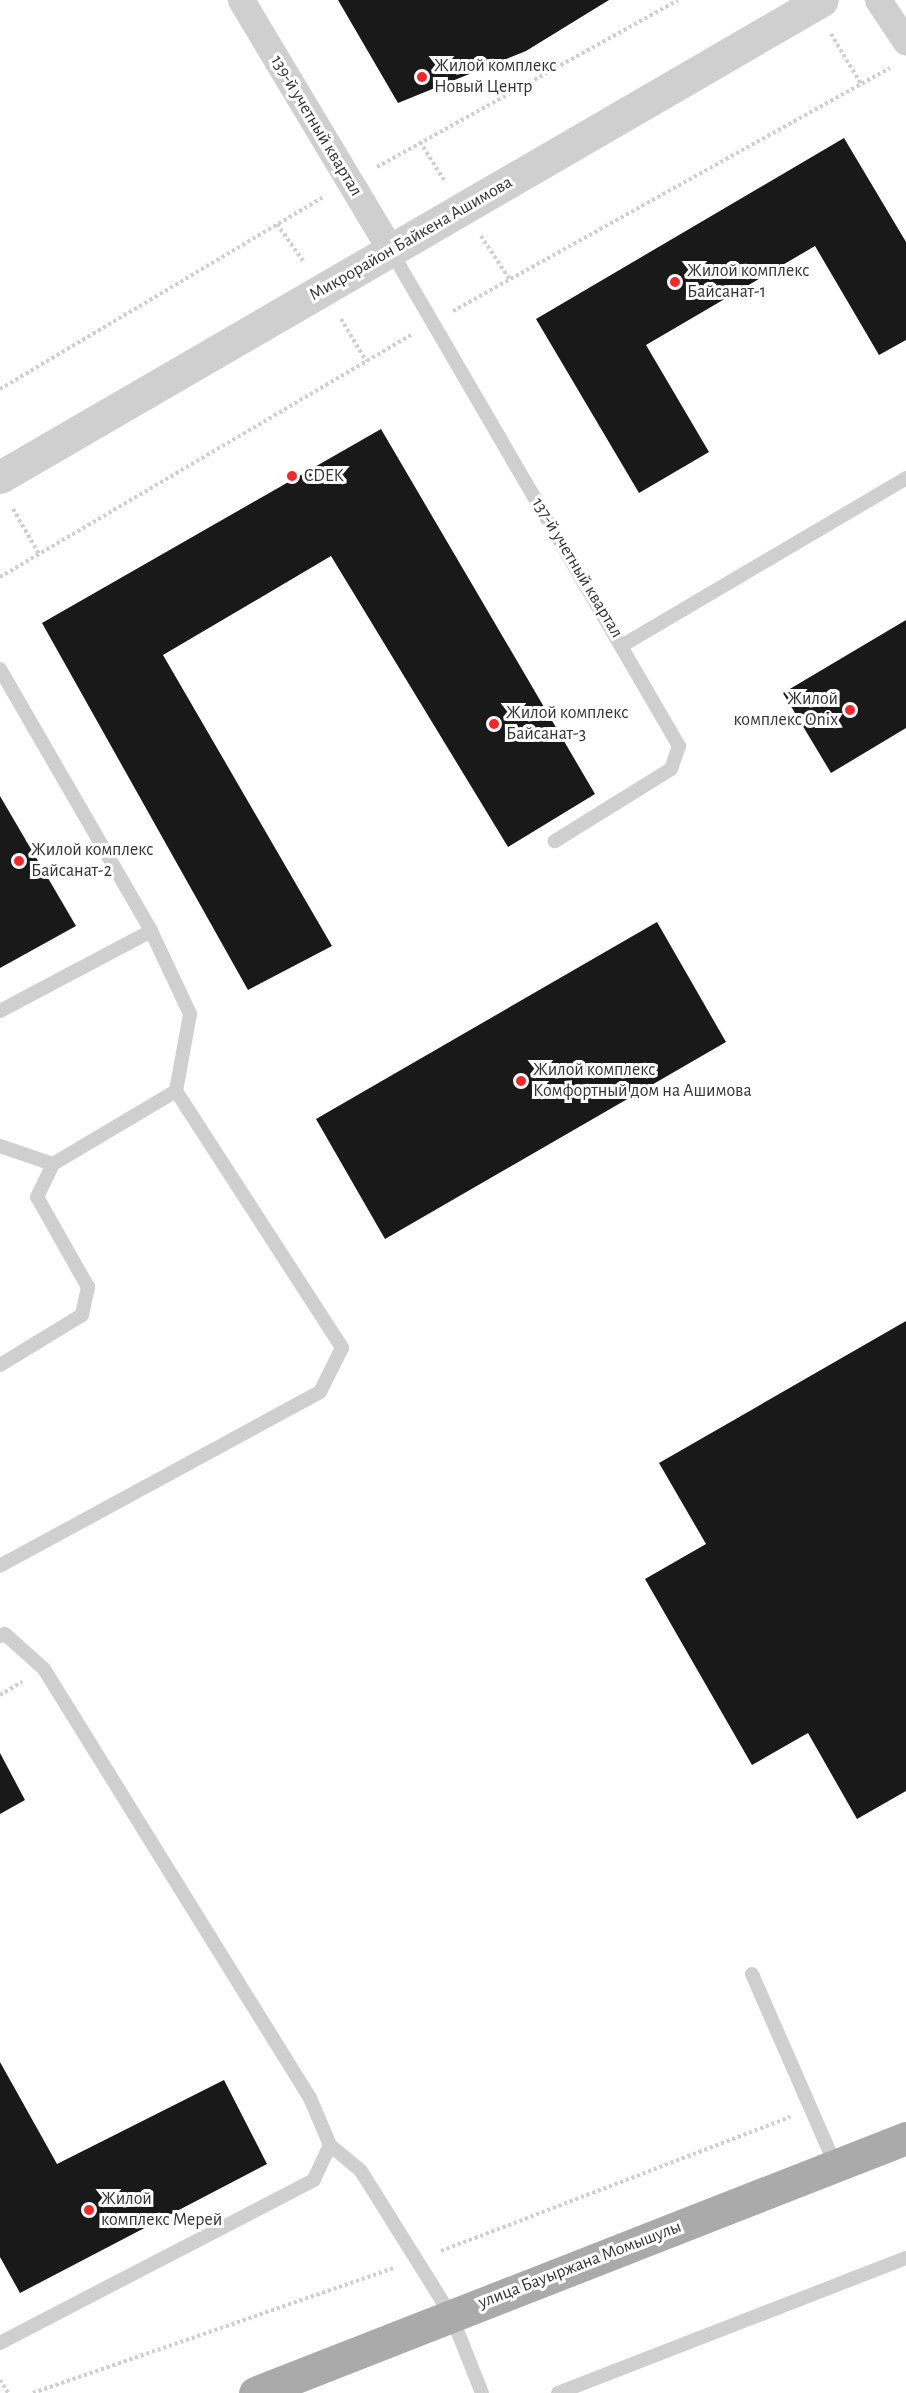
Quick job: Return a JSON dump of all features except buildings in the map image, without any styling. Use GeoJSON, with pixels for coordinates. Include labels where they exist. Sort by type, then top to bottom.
{"type":"FeatureCollection","features":[{"type":"Feature","properties":{"kind":"main road","name":"улица Бауыржана Момышулы"},"geometry":{"type":"LineString","coordinates":[[255,2393],[906,2138]]}},
{"type":"Feature","properties":{"kind":"street","name":"139-й учетный квартал"},"geometry":{"type":"LineString","coordinates":[[240,0],[391,251]]}},
{"type":"Feature","properties":{"kind":"street"},"geometry":{"type":"LineString","coordinates":[[878,0],[906,42]]}},
{"type":"Feature","properties":{"kind":"street","name":"Микрорайон Байкена Ашимова"},"geometry":{"type":"LineString","coordinates":[[0,477],[818,2]]}},
{"type":"Feature","properties":{"kind":"lane","name":"137-й учетный квартал"},"geometry":{"type":"LineString","coordinates":[[391,251],[623,645],[679,746],[671,770],[555,841]]}},
{"type":"Feature","properties":{"kind":"lane"},"geometry":{"type":"LineString","coordinates":[[623,645],[906,478]]}},
{"type":"Feature","properties":{"kind":"lane"},"geometry":{"type":"LineString","coordinates":[[0,669],[151,931],[190,1014],[176,1091],[342,1348],[320,1392],[0,1566]]}},
{"type":"Feature","properties":{"kind":"lane"},"geometry":{"type":"LineString","coordinates":[[0,1011],[151,931]]}},
{"type":"Feature","properties":{"kind":"lane"},"geometry":{"type":"LineString","coordinates":[[0,1365],[82,1315],[88,1287],[37,1197],[53,1164],[176,1091]]}},
{"type":"Feature","properties":{"kind":"lane"},"geometry":{"type":"LineString","coordinates":[[0,1146],[53,1164]]}},
{"type":"Feature","properties":{"kind":"lane"},"geometry":{"type":"LineString","coordinates":[[0,1636],[5,1634],[44,1669],[310,2098],[330,2145],[361,2171],[451,2316],[482,2393]]}},
{"type":"Feature","properties":{"kind":"lane"},"geometry":{"type":"LineString","coordinates":[[752,1974],[836,2166]]}},
{"type":"Feature","properties":{"kind":"lane"},"geometry":{"type":"LineString","coordinates":[[0,2343],[314,2180],[330,2145]]}},
{"type":"Feature","properties":{"kind":"lane"},"geometry":{"type":"LineString","coordinates":[[558,2393],[906,2258]]}},
{"type":"Feature","properties":{"kind":"path"},"geometry":{"type":"LineString","coordinates":[[818,2],[861,84]]}},
{"type":"Feature","properties":{"kind":"path"},"geometry":{"type":"LineString","coordinates":[[11,507],[39,554]]}},
{"type":"Feature","properties":{"kind":"path"},"geometry":{"type":"LineString","coordinates":[[0,2380],[8,2393]]}},
{"type":"Feature","properties":{"kind":"place","name":"Жилой комплекс Новый Центр"},"geometry":{"type":"Point","coordinates":[422,77]}},
{"type":"Feature","properties":{"kind":"place","name":"Жилой комплекс Байсанат-1"},"geometry":{"type":"Point","coordinates":[675,282]}},
{"type":"Feature","properties":{"kind":"place","name":"CDEK"},"geometry":{"type":"Point","coordinates":[292,476]}},
{"type":"Feature","properties":{"kind":"place","name":"Жилой комплекс Onix"},"geometry":{"type":"Point","coordinates":[850,710]}},
{"type":"Feature","properties":{"kind":"place","name":"Жилой комплекс Байсанат-3"},"geometry":{"type":"Point","coordinates":[494,724]}},
{"type":"Feature","properties":{"kind":"place","name":"Жилой комплекс Байсанат-2"},"geometry":{"type":"Point","coordinates":[19,861]}},
{"type":"Feature","properties":{"kind":"place","name":"Жилой комплекс Комфортный дом на Ашимова"},"geometry":{"type":"Point","coordinates":[521,1081]}},
{"type":"Feature","properties":{"kind":"place","name":"Жилой комплекс Мерей"},"geometry":{"type":"Point","coordinates":[89,2210]}}]}
